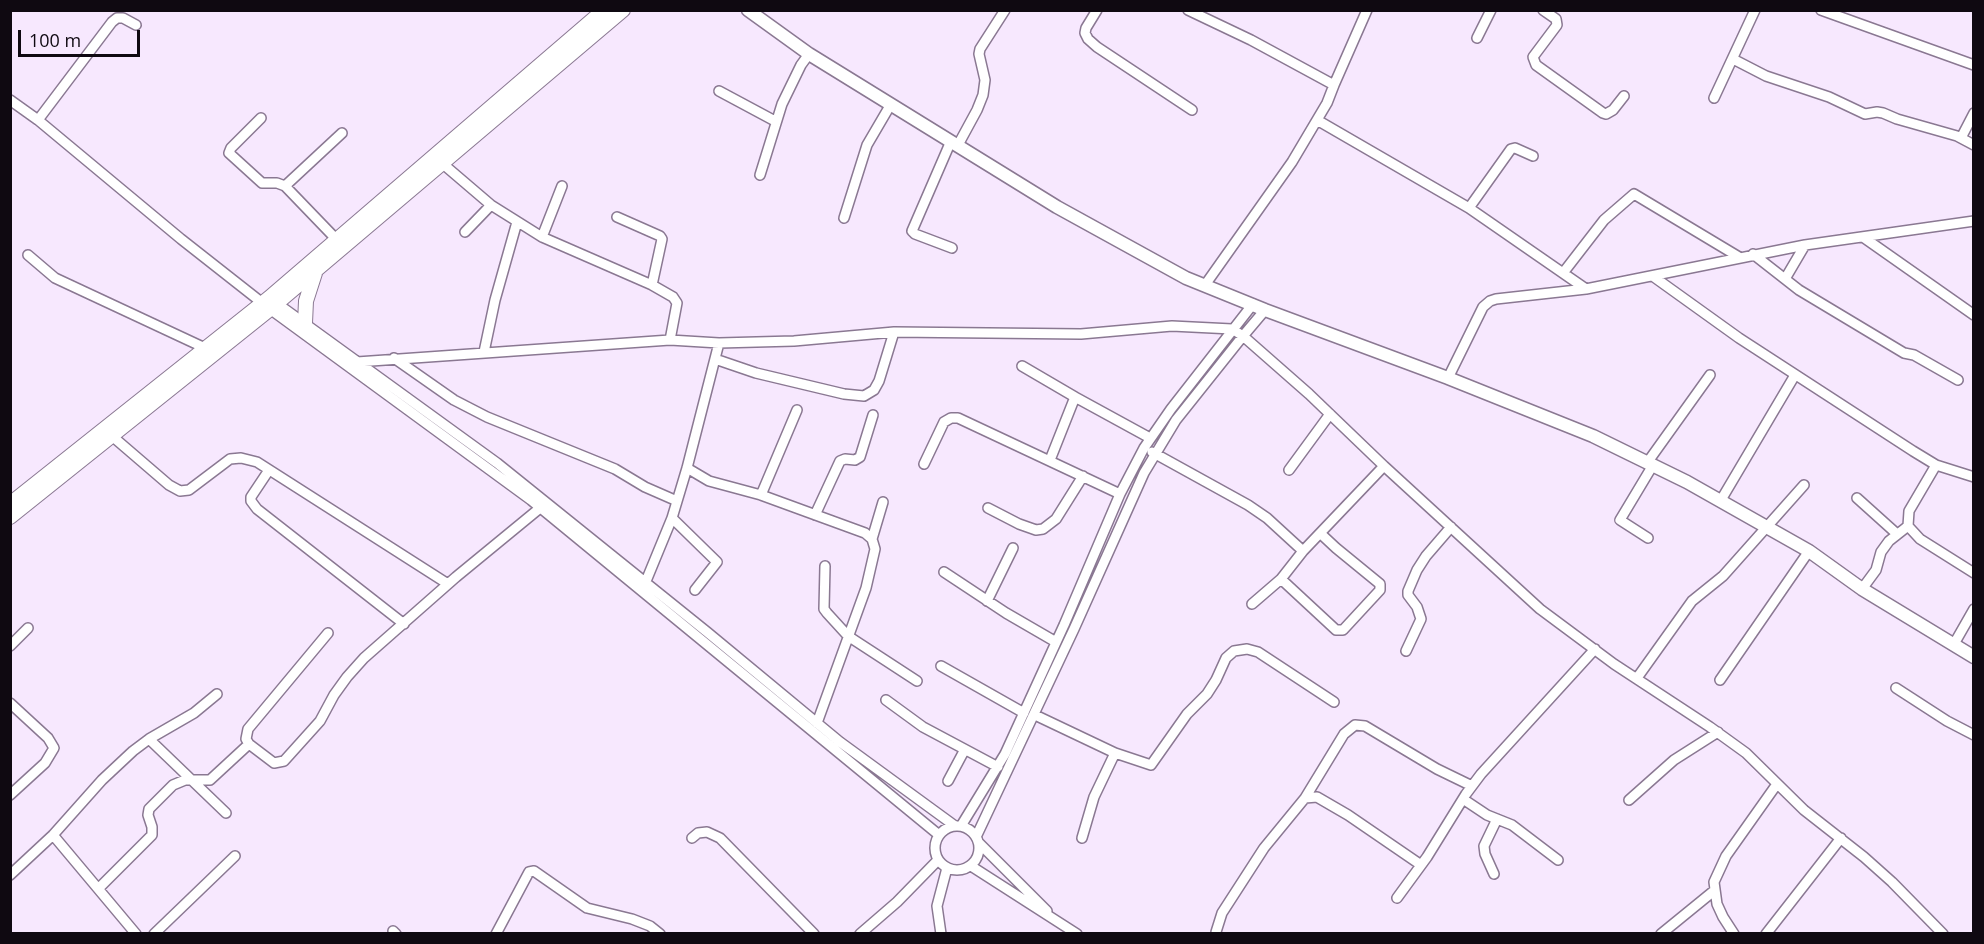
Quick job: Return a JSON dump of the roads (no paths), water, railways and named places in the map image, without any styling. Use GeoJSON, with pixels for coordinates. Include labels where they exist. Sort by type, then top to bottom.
{"type":"FeatureCollection","features":[{"type":"Feature","properties":{"kind":"main road"},"geometry":{"type":"LineString","coordinates":[[10,517],[112,436],[604,10]]}},
{"type":"Feature","properties":{"kind":"main road"},"geometry":{"type":"LineString","coordinates":[[10,504],[205,348],[267,302],[315,272],[623,10]]}},
{"type":"Feature","properties":{"kind":"main road"},"geometry":{"type":"LineString","coordinates":[[305,324],[306,301],[315,272]]}},
{"type":"Feature","properties":{"kind":"street"},"geometry":{"type":"LineString","coordinates":[[748,10],[809,54],[1057,207],[1176,273],[1593,436],[1721,500],[1809,551],[1862,589],[1974,657]]}},
{"type":"Feature","properties":{"kind":"street"},"geometry":{"type":"LineString","coordinates":[[952,248],[912,231],[955,143],[977,110],[983,95],[985,80],[980,50],[1005,10]]}},
{"type":"Feature","properties":{"kind":"street"},"geometry":{"type":"LineString","coordinates":[[1097,10],[1086,28],[1085,33],[1088,39],[1192,110]]}},
{"type":"Feature","properties":{"kind":"street"},"geometry":{"type":"LineString","coordinates":[[1188,10],[1251,40],[1334,85]]}},
{"type":"Feature","properties":{"kind":"street"},"geometry":{"type":"LineString","coordinates":[[1205,285],[1292,162],[1317,120],[1327,103],[1367,10]]}},
{"type":"Feature","properties":{"kind":"street"},"geometry":{"type":"LineString","coordinates":[[1477,38],[1491,10]]}},
{"type":"Feature","properties":{"kind":"street"},"geometry":{"type":"LineString","coordinates":[[1543,10],[1556,19],[1557,25],[1533,57],[1536,65],[1603,114],[1613,110],[1624,96]]}},
{"type":"Feature","properties":{"kind":"street"},"geometry":{"type":"LineString","coordinates":[[1714,98],[1755,10]]}},
{"type":"Feature","properties":{"kind":"street"},"geometry":{"type":"LineString","coordinates":[[1821,10],[1974,65]]}},
{"type":"Feature","properties":{"kind":"street"},"geometry":{"type":"LineString","coordinates":[[38,120],[112,22],[117,18],[123,18],[136,25]]}},
{"type":"Feature","properties":{"kind":"street"},"geometry":{"type":"LineString","coordinates":[[760,175],[775,121],[788,89],[809,54]]}},
{"type":"Feature","properties":{"kind":"street"},"geometry":{"type":"LineString","coordinates":[[1733,59],[1766,76],[1829,97],[1866,114],[1882,113],[1961,138],[1974,145]]}},
{"type":"Feature","properties":{"kind":"street"},"geometry":{"type":"LineString","coordinates":[[719,91],[775,121]]}},
{"type":"Feature","properties":{"kind":"street"},"geometry":{"type":"LineString","coordinates":[[10,100],[38,120],[181,239],[540,508],[846,747],[958,826]]}},
{"type":"Feature","properties":{"kind":"street"},"geometry":{"type":"LineString","coordinates":[[844,218],[867,145],[891,104]]}},
{"type":"Feature","properties":{"kind":"street"},"geometry":{"type":"LineString","coordinates":[[1961,138],[1974,113]]}},
{"type":"Feature","properties":{"kind":"street"},"geometry":{"type":"LineString","coordinates":[[261,118],[231,148],[229,153],[258,181],[285,186],[336,240]]}},
{"type":"Feature","properties":{"kind":"street"},"geometry":{"type":"LineString","coordinates":[[1317,120],[1469,208],[1586,289]]}},
{"type":"Feature","properties":{"kind":"street"},"geometry":{"type":"LineString","coordinates":[[285,186],[342,133]]}},
{"type":"Feature","properties":{"kind":"street"},"geometry":{"type":"LineString","coordinates":[[1469,208],[1511,149],[1515,148],[1533,156]]}},
{"type":"Feature","properties":{"kind":"street"},"geometry":{"type":"LineString","coordinates":[[442,164],[491,205],[542,237],[652,285],[674,297],[677,303],[670,340]]}},
{"type":"Feature","properties":{"kind":"street"},"geometry":{"type":"LineString","coordinates":[[542,237],[562,186]]}},
{"type":"Feature","properties":{"kind":"street"},"geometry":{"type":"LineString","coordinates":[[1563,273],[1604,220],[1634,194],[1739,257]]}},
{"type":"Feature","properties":{"kind":"street"},"geometry":{"type":"LineString","coordinates":[[465,232],[491,205]]}},
{"type":"Feature","properties":{"kind":"street"},"geometry":{"type":"LineString","coordinates":[[617,217],[660,236],[662,239],[652,285]]}},
{"type":"Feature","properties":{"kind":"street"},"geometry":{"type":"LineString","coordinates":[[1448,378],[1484,307],[1490,302],[1654,277],[1739,257],[1805,245],[1974,221]]}},
{"type":"Feature","properties":{"kind":"street"},"geometry":{"type":"LineString","coordinates":[[484,352],[495,300],[517,222]]}},
{"type":"Feature","properties":{"kind":"street"},"geometry":{"type":"LineString","coordinates":[[1863,237],[1974,315]]}},
{"type":"Feature","properties":{"kind":"street"},"geometry":{"type":"LineString","coordinates":[[1785,279],[1805,245]]}},
{"type":"Feature","properties":{"kind":"street"},"geometry":{"type":"LineString","coordinates":[[28,255],[55,278],[205,348]]}},
{"type":"Feature","properties":{"kind":"street"},"geometry":{"type":"LineString","coordinates":[[1753,255],[1785,279],[1904,353],[1921,358],[1958,380]]}},
{"type":"Feature","properties":{"kind":"street"},"geometry":{"type":"LineString","coordinates":[[1654,277],[1739,338],[1936,465],[1974,477]]}},
{"type":"Feature","properties":{"kind":"street"},"geometry":{"type":"LineString","coordinates":[[267,302],[305,324],[496,463],[939,835]]}},
{"type":"Feature","properties":{"kind":"street"},"geometry":{"type":"LineString","coordinates":[[958,826],[998,767],[1056,642],[1120,494],[1144,448],[1201,369],[1252,304]]}},
{"type":"Feature","properties":{"kind":"street"},"geometry":{"type":"LineString","coordinates":[[1055,919],[978,840],[967,828],[948,827],[939,835],[934,847],[938,860],[947,868],[959,871],[971,866],[978,856],[978,840],[1155,453],[1176,420],[1266,310]]}},
{"type":"Feature","properties":{"kind":"street"},"geometry":{"type":"LineString","coordinates":[[357,362],[670,340],[719,343],[794,341],[894,332],[1081,334],[1172,326],[1232,329],[1243,336],[1330,414],[1540,609],[1746,753],[1804,810],[1892,882],[1943,933]]}},
{"type":"Feature","properties":{"kind":"street"},"geometry":{"type":"LineString","coordinates":[[716,359],[756,373],[844,394],[864,396],[874,390],[879,381],[894,332]]}},
{"type":"Feature","properties":{"kind":"street"},"geometry":{"type":"LineString","coordinates":[[643,587],[672,518],[719,343]]}},
{"type":"Feature","properties":{"kind":"street"},"geometry":{"type":"LineString","coordinates":[[394,358],[454,400],[487,417],[615,469],[645,487],[677,501]]}},
{"type":"Feature","properties":{"kind":"street"},"geometry":{"type":"LineString","coordinates":[[1022,366],[1150,438]]}},
{"type":"Feature","properties":{"kind":"street"},"geometry":{"type":"LineString","coordinates":[[1201,369],[1211,376]]}},
{"type":"Feature","properties":{"kind":"street"},"geometry":{"type":"LineString","coordinates":[[1648,538],[1620,520],[1650,464],[1710,375]]}},
{"type":"Feature","properties":{"kind":"street"},"geometry":{"type":"LineString","coordinates":[[1721,500],[1795,375]]}},
{"type":"Feature","properties":{"kind":"street"},"geometry":{"type":"LineString","coordinates":[[1050,460],[1076,397]]}},
{"type":"Feature","properties":{"kind":"street"},"geometry":{"type":"LineString","coordinates":[[761,495],[797,410]]}},
{"type":"Feature","properties":{"kind":"street"},"geometry":{"type":"LineString","coordinates":[[1289,470],[1330,414]]}},
{"type":"Feature","properties":{"kind":"street"},"geometry":{"type":"LineString","coordinates":[[814,515],[840,461],[855,460],[860,457],[873,415]]}},
{"type":"Feature","properties":{"kind":"street"},"geometry":{"type":"LineString","coordinates":[[924,464],[944,422],[951,418],[958,418],[1120,494]]}},
{"type":"Feature","properties":{"kind":"street"},"geometry":{"type":"LineString","coordinates":[[112,436],[168,484],[180,491],[189,490],[230,459],[248,459],[269,470],[448,584]]}},
{"type":"Feature","properties":{"kind":"street"},"geometry":{"type":"LineString","coordinates":[[1144,448],[1248,505],[1304,551]]}},
{"type":"Feature","properties":{"kind":"street"},"geometry":{"type":"LineString","coordinates":[[1936,465],[1909,511],[1908,526],[1920,539],[1974,573]]}},
{"type":"Feature","properties":{"kind":"street"},"geometry":{"type":"LineString","coordinates":[[1252,604],[1281,579],[1304,551],[1384,466]]}},
{"type":"Feature","properties":{"kind":"street"},"geometry":{"type":"LineString","coordinates":[[687,468],[709,481],[761,495],[865,533],[872,539],[875,549],[866,588],[817,723]]}},
{"type":"Feature","properties":{"kind":"street"},"geometry":{"type":"LineString","coordinates":[[269,470],[251,497],[257,509],[404,624]]}},
{"type":"Feature","properties":{"kind":"street"},"geometry":{"type":"LineString","coordinates":[[988,508],[1019,524],[1036,530],[1043,529],[1056,519],[1083,476]]}},
{"type":"Feature","properties":{"kind":"street"},"geometry":{"type":"LineString","coordinates":[[1637,678],[1692,601],[1723,576],[1804,485]]}},
{"type":"Feature","properties":{"kind":"street"},"geometry":{"type":"LineString","coordinates":[[1857,498],[1898,534]]}},
{"type":"Feature","properties":{"kind":"street"},"geometry":{"type":"LineString","coordinates":[[872,539],[883,502]]}},
{"type":"Feature","properties":{"kind":"street"},"geometry":{"type":"LineString","coordinates":[[328,633],[248,729],[246,739],[249,744],[274,763],[284,761],[320,721],[347,676],[364,658],[448,584],[540,508]]}},
{"type":"Feature","properties":{"kind":"street"},"geometry":{"type":"LineString","coordinates":[[672,518],[717,562],[696,590]]}},
{"type":"Feature","properties":{"kind":"street"},"geometry":{"type":"LineString","coordinates":[[1862,589],[1876,570],[1881,552],[1908,526]]}},
{"type":"Feature","properties":{"kind":"street"},"geometry":{"type":"LineString","coordinates":[[1406,651],[1421,620],[1417,607],[1408,596],[1408,591],[1426,556],[1451,527]]}},
{"type":"Feature","properties":{"kind":"street"},"geometry":{"type":"LineString","coordinates":[[1281,579],[1336,630],[1343,630],[1349,625],[1380,590],[1380,584],[1321,534]]}},
{"type":"Feature","properties":{"kind":"street"},"geometry":{"type":"LineString","coordinates":[[987,601],[1013,548]]}},
{"type":"Feature","properties":{"kind":"street"},"geometry":{"type":"LineString","coordinates":[[1720,680],[1809,551]]}},
{"type":"Feature","properties":{"kind":"street"},"geometry":{"type":"LineString","coordinates":[[825,566],[824,609],[848,636],[917,681]]}},
{"type":"Feature","properties":{"kind":"street"},"geometry":{"type":"LineString","coordinates":[[944,572],[987,601],[1056,642]]}},
{"type":"Feature","properties":{"kind":"street"},"geometry":{"type":"LineString","coordinates":[[1954,644],[1974,609]]}},
{"type":"Feature","properties":{"kind":"street"},"geometry":{"type":"LineString","coordinates":[[10,646],[28,628]]}},
{"type":"Feature","properties":{"kind":"street"},"geometry":{"type":"LineString","coordinates":[[1035,715],[1115,753],[1151,765],[1187,714],[1207,693],[1226,658],[1234,651],[1247,649],[1258,652],[1334,702]]}},
{"type":"Feature","properties":{"kind":"street"},"geometry":{"type":"LineString","coordinates":[[1397,898],[1472,786],[1595,649]]}},
{"type":"Feature","properties":{"kind":"street"},"geometry":{"type":"LineString","coordinates":[[941,666],[1024,713]]}},
{"type":"Feature","properties":{"kind":"street"},"geometry":{"type":"LineString","coordinates":[[1896,688],[1947,721],[1974,735]]}},
{"type":"Feature","properties":{"kind":"street"},"geometry":{"type":"LineString","coordinates":[[10,875],[53,835],[102,780],[148,739],[194,713],[217,694]]}},
{"type":"Feature","properties":{"kind":"street"},"geometry":{"type":"LineString","coordinates":[[886,700],[923,727],[964,751],[998,767]]}},
{"type":"Feature","properties":{"kind":"street"},"geometry":{"type":"LineString","coordinates":[[10,703],[48,738],[54,748],[45,763],[10,795]]}},
{"type":"Feature","properties":{"kind":"street"},"geometry":{"type":"LineString","coordinates":[[1216,933],[1222,913],[1264,848],[1305,798],[1344,734],[1355,725],[1365,726],[1437,769],[1472,786]]}},
{"type":"Feature","properties":{"kind":"street"},"geometry":{"type":"LineString","coordinates":[[1629,800],[1674,760],[1718,732]]}},
{"type":"Feature","properties":{"kind":"street"},"geometry":{"type":"LineString","coordinates":[[148,739],[226,813]]}},
{"type":"Feature","properties":{"kind":"street"},"geometry":{"type":"LineString","coordinates":[[99,888],[152,835],[152,827],[147,815],[152,806],[177,782],[210,780],[249,744]]}},
{"type":"Feature","properties":{"kind":"street"},"geometry":{"type":"LineString","coordinates":[[948,781],[964,751]]}},
{"type":"Feature","properties":{"kind":"street"},"geometry":{"type":"LineString","coordinates":[[1082,838],[1094,797],[1115,753]]}},
{"type":"Feature","properties":{"kind":"street"},"geometry":{"type":"LineString","coordinates":[[1734,933],[1723,917],[1714,882],[1726,856],[1777,784]]}},
{"type":"Feature","properties":{"kind":"street"},"geometry":{"type":"LineString","coordinates":[[1305,798],[1317,798],[1348,815],[1421,865]]}},
{"type":"Feature","properties":{"kind":"street"},"geometry":{"type":"LineString","coordinates":[[1463,799],[1512,825],[1558,860]]}},
{"type":"Feature","properties":{"kind":"street"},"geometry":{"type":"LineString","coordinates":[[1494,874],[1484,846],[1497,819]]}},
{"type":"Feature","properties":{"kind":"street"},"geometry":{"type":"LineString","coordinates":[[692,838],[699,833],[707,832],[720,838],[814,933]]}},
{"type":"Feature","properties":{"kind":"street"},"geometry":{"type":"LineString","coordinates":[[53,835],[136,933]]}},
{"type":"Feature","properties":{"kind":"street"},"geometry":{"type":"LineString","coordinates":[[1766,933],[1841,838]]}},
{"type":"Feature","properties":{"kind":"street"},"geometry":{"type":"LineString","coordinates":[[154,933],[235,856]]}},
{"type":"Feature","properties":{"kind":"street"},"geometry":{"type":"LineString","coordinates":[[860,933],[897,903],[938,860]]}},
{"type":"Feature","properties":{"kind":"street"},"geometry":{"type":"LineString","coordinates":[[971,866],[1077,933]]}},
{"type":"Feature","properties":{"kind":"street"},"geometry":{"type":"LineString","coordinates":[[941,933],[937,906],[947,868]]}},
{"type":"Feature","properties":{"kind":"street"},"geometry":{"type":"LineString","coordinates":[[496,933],[529,872],[534,871],[587,908],[632,919],[660,933]]}},
{"type":"Feature","properties":{"kind":"street"},"geometry":{"type":"LineString","coordinates":[[1661,933],[1715,890]]}}]}
